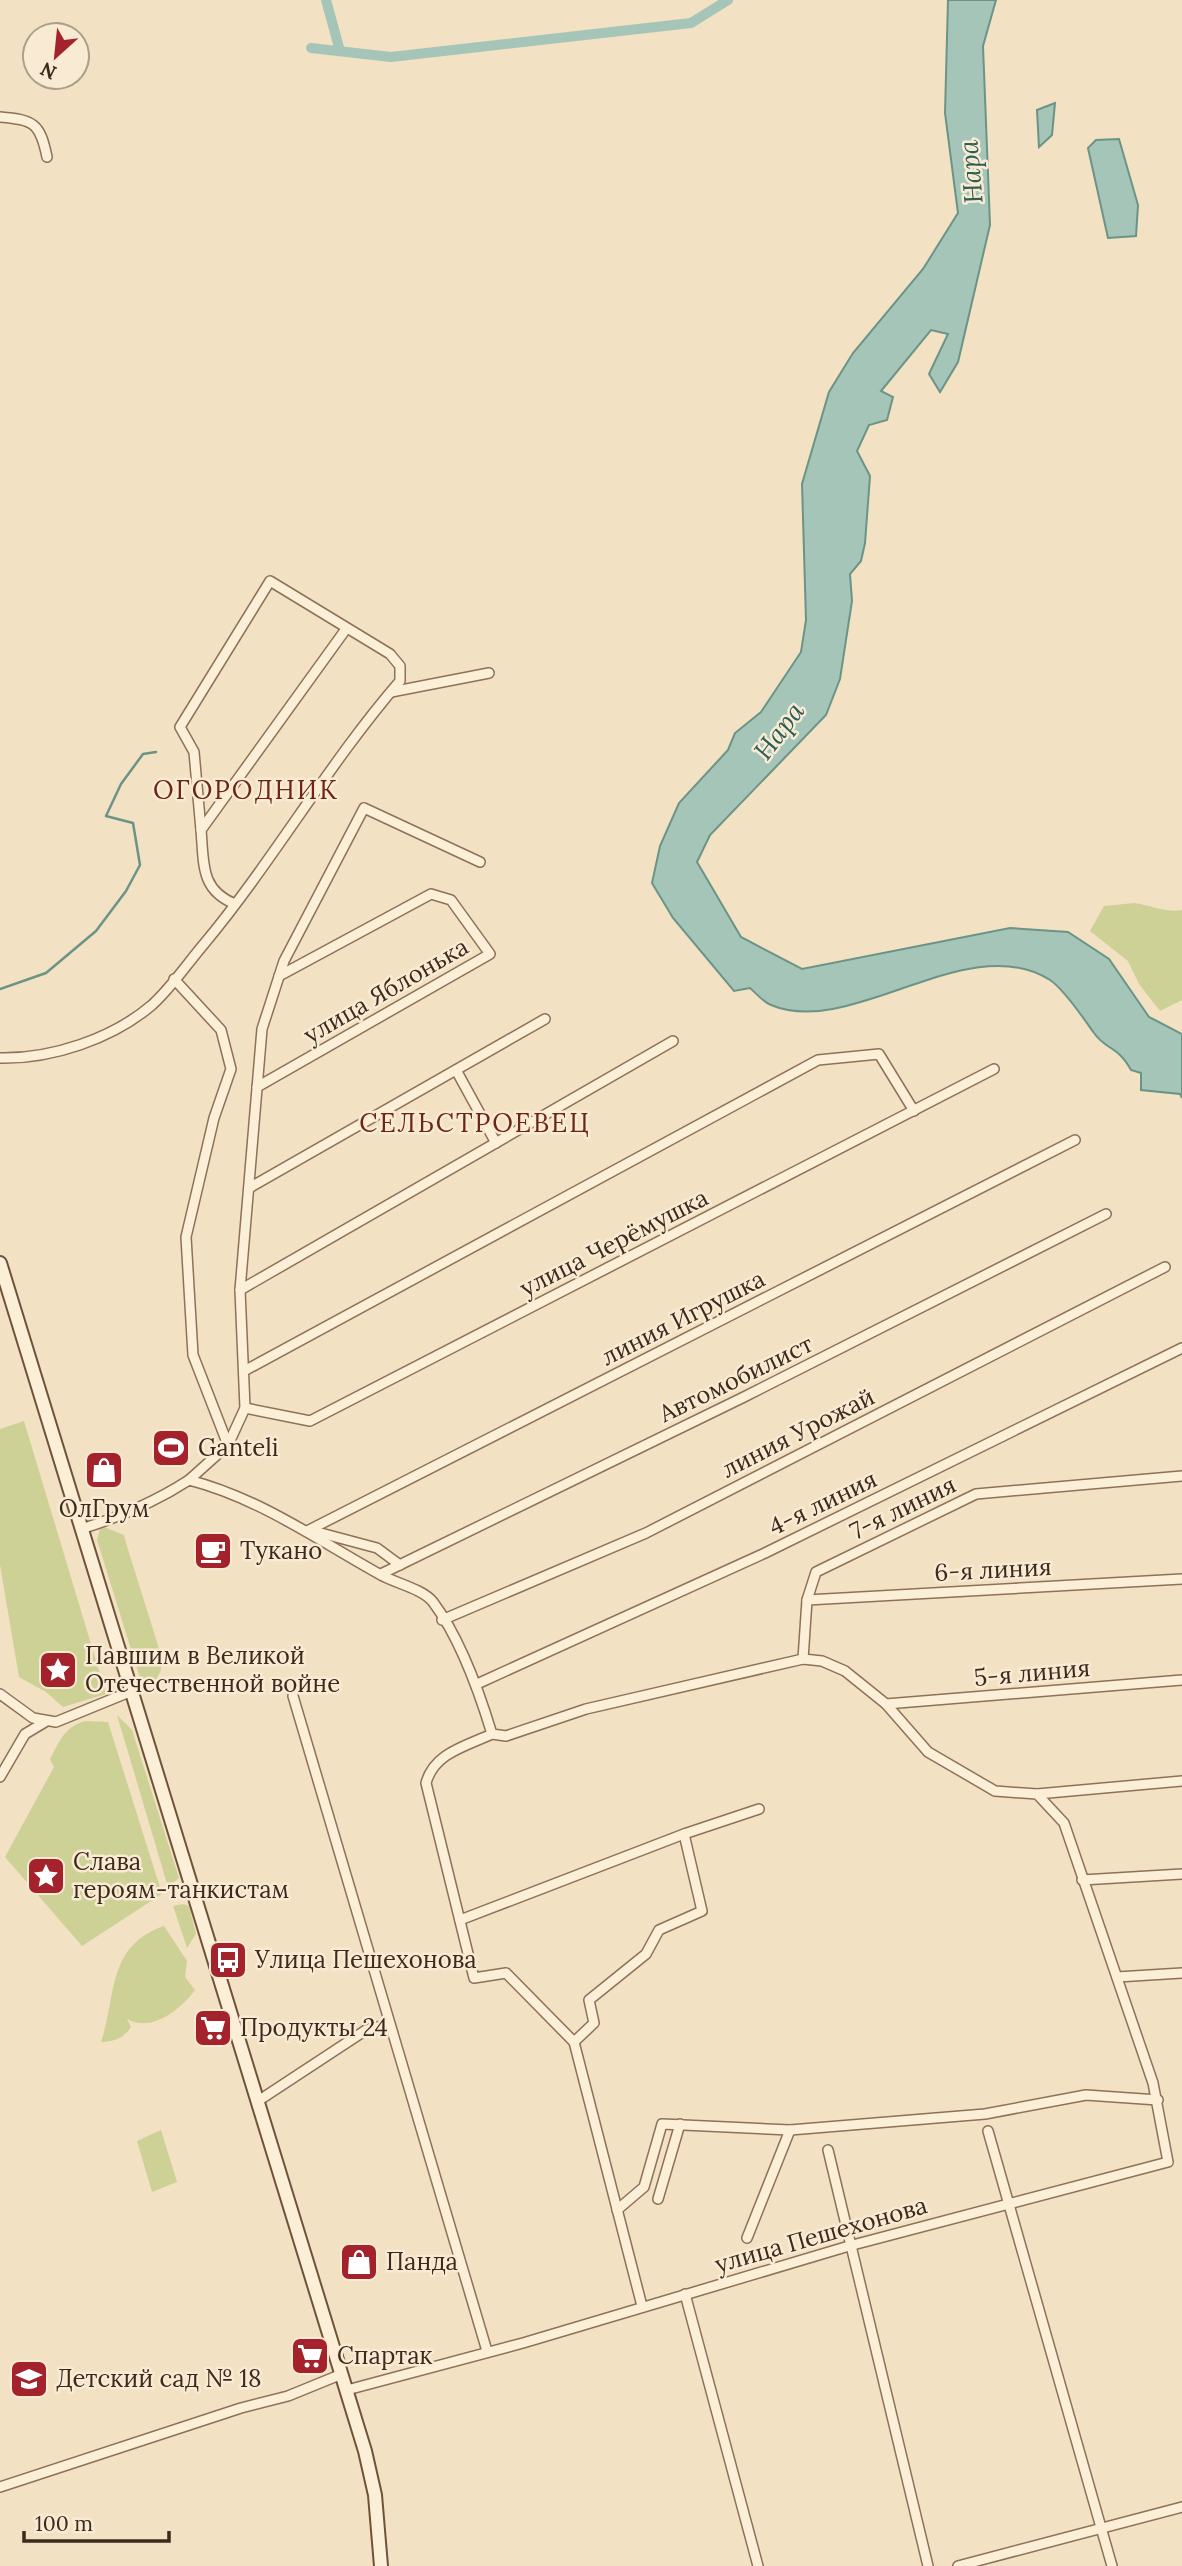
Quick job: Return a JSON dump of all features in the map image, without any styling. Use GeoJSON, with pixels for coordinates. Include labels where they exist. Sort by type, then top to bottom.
{"type":"FeatureCollection","features":[{"type":"Feature","properties":{"kind":"main road"},"geometry":{"type":"LineString","coordinates":[[0,1264],[347,2390],[374,2495],[381,2566]]}},
{"type":"Feature","properties":{"kind":"street"},"geometry":{"type":"LineString","coordinates":[[0,117],[28,120],[42,133],[47,157]]}},
{"type":"Feature","properties":{"kind":"street"},"geometry":{"type":"LineString","coordinates":[[0,1058],[24,1058],[103,1037],[152,1004],[235,904],[366,718],[400,681],[400,666],[390,654],[270,581],[180,727],[194,752],[209,882],[218,898],[235,904]]}},
{"type":"Feature","properties":{"kind":"street"},"geometry":{"type":"LineString","coordinates":[[201,830],[346,629]]}},
{"type":"Feature","properties":{"kind":"street"},"geometry":{"type":"LineString","coordinates":[[390,692],[489,673]]}},
{"type":"Feature","properties":{"kind":"street"},"geometry":{"type":"LineString","coordinates":[[81,1529],[129,1513],[189,1480],[228,1445],[245,1408],[240,1290],[262,1029],[284,961],[364,808],[480,862]]}},
{"type":"Feature","properties":{"kind":"street","name":"улица Яблонька"},"geometry":{"type":"LineString","coordinates":[[257,1087],[490,954],[451,900],[431,894],[279,976]]}},
{"type":"Feature","properties":{"kind":"street"},"geometry":{"type":"LineString","coordinates":[[174,979],[221,1030],[231,1069],[214,1118],[186,1237],[193,1355],[228,1445]]}},
{"type":"Feature","properties":{"kind":"street"},"geometry":{"type":"LineString","coordinates":[[249,1188],[545,1019]]}},
{"type":"Feature","properties":{"kind":"street"},"geometry":{"type":"LineString","coordinates":[[240,1290],[674,1041]]}},
{"type":"Feature","properties":{"kind":"street"},"geometry":{"type":"LineString","coordinates":[[244,1371],[818,1060],[879,1054],[914,1111]]}},
{"type":"Feature","properties":{"kind":"street","name":"улица Черёмушка"},"geometry":{"type":"LineString","coordinates":[[245,1408],[310,1421],[994,1069]]}},
{"type":"Feature","properties":{"kind":"street"},"geometry":{"type":"LineString","coordinates":[[456,1070],[496,1143]]}},
{"type":"Feature","properties":{"kind":"street","name":"линия Игрушка"},"geometry":{"type":"LineString","coordinates":[[309,1530],[1075,1140]]}},
{"type":"Feature","properties":{"kind":"street","name":"Автомобилист"},"geometry":{"type":"LineString","coordinates":[[381,1574],[732,1403],[1106,1214]]}},
{"type":"Feature","properties":{"kind":"street","name":"линия Урожай"},"geometry":{"type":"LineString","coordinates":[[442,1620],[646,1533],[1165,1266]]}},
{"type":"Feature","properties":{"kind":"street","name":"4-я линия"},"geometry":{"type":"LineString","coordinates":[[477,1684],[765,1553],[1182,1349]]}},
{"type":"Feature","properties":{"kind":"street","name":"7-я линия"},"geometry":{"type":"LineString","coordinates":[[803,1659],[807,1600],[816,1572],[976,1494],[1182,1476]]}},
{"type":"Feature","properties":{"kind":"street"},"geometry":{"type":"LineString","coordinates":[[189,1480],[225,1489],[309,1530],[381,1574],[431,1600],[477,1684],[492,1734]]}},
{"type":"Feature","properties":{"kind":"street"},"geometry":{"type":"LineString","coordinates":[[309,1530],[377,1548],[400,1565]]}},
{"type":"Feature","properties":{"kind":"street","name":"6-я линия"},"geometry":{"type":"LineString","coordinates":[[807,1600],[1182,1579]]}},
{"type":"Feature","properties":{"kind":"street"},"geometry":{"type":"LineString","coordinates":[[642,2306],[574,2042],[506,1973],[474,1978],[426,1783],[429,1769],[444,1755],[492,1734],[506,1736],[586,1709],[803,1659],[822,1661],[845,1671],[886,1704],[928,1752],[995,1791],[1037,1794],[1182,1781]]}},
{"type":"Feature","properties":{"kind":"street","name":"5-я линия"},"geometry":{"type":"LineString","coordinates":[[886,1704],[1182,1680]]}},
{"type":"Feature","properties":{"kind":"street"},"geometry":{"type":"LineString","coordinates":[[0,1694],[33,1718],[56,1722],[132,1691]]}},
{"type":"Feature","properties":{"kind":"street"},"geometry":{"type":"LineString","coordinates":[[293,1696],[487,2351]]}},
{"type":"Feature","properties":{"kind":"street"},"geometry":{"type":"LineString","coordinates":[[0,1777],[25,1734],[44,1722]]}},
{"type":"Feature","properties":{"kind":"street"},"geometry":{"type":"LineString","coordinates":[[617,2210],[645,2187],[662,2124],[790,2130],[985,2114],[1086,2095],[1158,2100],[1064,1822],[1037,1794]]}},
{"type":"Feature","properties":{"kind":"street"},"geometry":{"type":"LineString","coordinates":[[460,1920],[684,1834],[759,1809]]}},
{"type":"Feature","properties":{"kind":"street"},"geometry":{"type":"LineString","coordinates":[[574,2042],[594,2023],[589,2000],[646,1954],[659,1930],[702,1911],[684,1834]]}},
{"type":"Feature","properties":{"kind":"street"},"geometry":{"type":"LineString","coordinates":[[1082,1880],[1182,1874]]}},
{"type":"Feature","properties":{"kind":"street"},"geometry":{"type":"LineString","coordinates":[[1117,1977],[1182,1973]]}},
{"type":"Feature","properties":{"kind":"street"},"geometry":{"type":"LineString","coordinates":[[258,2101],[366,2030],[389,2024]]}},
{"type":"Feature","properties":{"kind":"street","name":"улица Пешехонова"},"geometry":{"type":"LineString","coordinates":[[347,2390],[849,2246],[1168,2162],[1158,2100]]}},
{"type":"Feature","properties":{"kind":"street"},"geometry":{"type":"LineString","coordinates":[[658,2199],[680,2124]]}},
{"type":"Feature","properties":{"kind":"street"},"geometry":{"type":"LineString","coordinates":[[747,2238],[790,2130]]}},
{"type":"Feature","properties":{"kind":"street"},"geometry":{"type":"LineString","coordinates":[[988,2131],[1006,2203],[1112,2566]]}},
{"type":"Feature","properties":{"kind":"street"},"geometry":{"type":"LineString","coordinates":[[828,2150],[928,2566]]}},
{"type":"Feature","properties":{"kind":"street"},"geometry":{"type":"LineString","coordinates":[[685,2294],[758,2566]]}},
{"type":"Feature","properties":{"kind":"street"},"geometry":{"type":"LineString","coordinates":[[0,2487],[241,2408],[288,2396],[342,2374]]}},
{"type":"Feature","properties":{"kind":"street"},"geometry":{"type":"LineString","coordinates":[[958,2566],[1101,2526],[1182,2507]]}},
{"type":"Feature","properties":{"kind":"green space"},"geometry":{"type":"Polygon","coordinates":[[[1134,903],[1164,910],[1182,910],[1182,1000],[1160,1011],[1139,984],[1128,961],[1090,931],[1104,906],[1134,903]]]}},
{"type":"Feature","properties":{"kind":"green space"},"geometry":{"type":"Polygon","coordinates":[[[24,1421],[106,1694],[63,1707],[46,1692],[19,1677],[0,1565],[0,1429],[24,1421]]]}},
{"type":"Feature","properties":{"kind":"green space"},"geometry":{"type":"Polygon","coordinates":[[[104,1527],[124,1535],[161,1655],[161,1670],[156,1680],[144,1680],[139,1675],[97,1540],[100,1529],[104,1527]]]}},
{"type":"Feature","properties":{"kind":"green space"},"geometry":{"type":"Polygon","coordinates":[[[117,1715],[132,1730],[179,1878],[168,1887],[117,1715]]]}},
{"type":"Feature","properties":{"kind":"green space"},"geometry":{"type":"Polygon","coordinates":[[[85,1721],[108,1722],[162,1894],[82,1946],[5,1857],[54,1767],[50,1759],[60,1741],[72,1727],[85,1721]]]}},
{"type":"Feature","properties":{"kind":"green space"},"geometry":{"type":"Polygon","coordinates":[[[173,1906],[189,1906],[196,1934],[187,1948],[173,1906]]]}},
{"type":"Feature","properties":{"kind":"green space"},"geometry":{"type":"Polygon","coordinates":[[[164,1926],[187,1961],[185,1977],[195,1990],[182,2005],[165,2017],[146,2023],[127,2019],[131,2027],[122,2037],[101,2042],[123,1959],[132,1946],[145,1935],[164,1926]]]}},
{"type":"Feature","properties":{"kind":"green space"},"geometry":{"type":"Polygon","coordinates":[[[161,2130],[177,2182],[152,2192],[137,2141],[161,2130]]]}},
{"type":"Feature","properties":{"kind":"water","name":"Нара"},"geometry":{"type":"Polygon","coordinates":[[[948,0],[996,0],[983,46],[990,225],[958,362],[940,392],[929,374],[948,334],[931,330],[881,391],[893,397],[887,420],[869,425],[857,451],[870,476],[865,543],[861,561],[850,574],[852,601],[840,679],[826,715],[710,835],[697,862],[741,937],[802,969],[1010,928],[1068,932],[1109,959],[1149,1017],[1182,1034],[1182,1098],[1180,1094],[1141,1090],[1141,1073],[1131,1070],[1121,1056],[1099,1038],[1061,990],[1050,980],[1018,968],[983,967],[947,974],[837,1008],[803,1012],[771,1005],[750,988],[734,991],[673,918],[652,883],[660,846],[679,803],[728,750],[735,733],[761,712],[801,652],[806,620],[802,484],[829,392],[853,353],[923,269],[958,213],[945,113],[948,0]]]}},
{"type":"Feature","properties":{"kind":"water"},"geometry":{"type":"Polygon","coordinates":[[[1055,103],[1052,135],[1039,147],[1037,110],[1055,103]]]}},
{"type":"Feature","properties":{"kind":"water"},"geometry":{"type":"Polygon","coordinates":[[[1119,139],[1138,205],[1136,236],[1108,238],[1088,148],[1096,140],[1119,139]]]}},
{"type":"Feature","properties":{"kind":"waterway"},"geometry":{"type":"LineString","coordinates":[[326,0],[340,51]]}},
{"type":"Feature","properties":{"kind":"waterway"},"geometry":{"type":"LineString","coordinates":[[311,48],[391,57],[691,23],[728,0]]}},
{"type":"Feature","properties":{"kind":"waterway"},"geometry":{"type":"LineString","coordinates":[[0,989],[46,973],[96,931],[126,891],[140,865],[133,823],[106,816],[121,784],[143,754],[156,752]]}},
{"type":"Feature","properties":{"kind":"place","name":"Ganteli"},"geometry":{"type":"Point","coordinates":[171,1448]}},
{"type":"Feature","properties":{"kind":"place","name":"ОлГрум"},"geometry":{"type":"Point","coordinates":[104,1470]}},
{"type":"Feature","properties":{"kind":"place","name":"Тукано"},"geometry":{"type":"Point","coordinates":[213,1551]}},
{"type":"Feature","properties":{"kind":"place","name":"Павшим в Великой Отечественной войне"},"geometry":{"type":"Point","coordinates":[58,1670]}},
{"type":"Feature","properties":{"kind":"place","name":"Слава героям-танкистам"},"geometry":{"type":"Point","coordinates":[46,1876]}},
{"type":"Feature","properties":{"kind":"place","name":"Улица Пешехонова"},"geometry":{"type":"Point","coordinates":[228,1960]}},
{"type":"Feature","properties":{"kind":"place","name":"Продукты 24"},"geometry":{"type":"Point","coordinates":[213,2028]}},
{"type":"Feature","properties":{"kind":"place","name":"Панда"},"geometry":{"type":"Point","coordinates":[359,2262]}},
{"type":"Feature","properties":{"kind":"place","name":"Спартак"},"geometry":{"type":"Point","coordinates":[310,2356]}},
{"type":"Feature","properties":{"kind":"place","name":"Детский сад № 18"},"geometry":{"type":"Point","coordinates":[29,2379]}},
{"type":"Feature","properties":{"kind":"district","name":"ОГОРОДНИК"},"geometry":{"type":"Point","coordinates":[246,790]}},
{"type":"Feature","properties":{"kind":"district","name":"СЕЛЬСТРОЕВЕЦ"},"geometry":{"type":"Point","coordinates":[475,1123]}}]}
